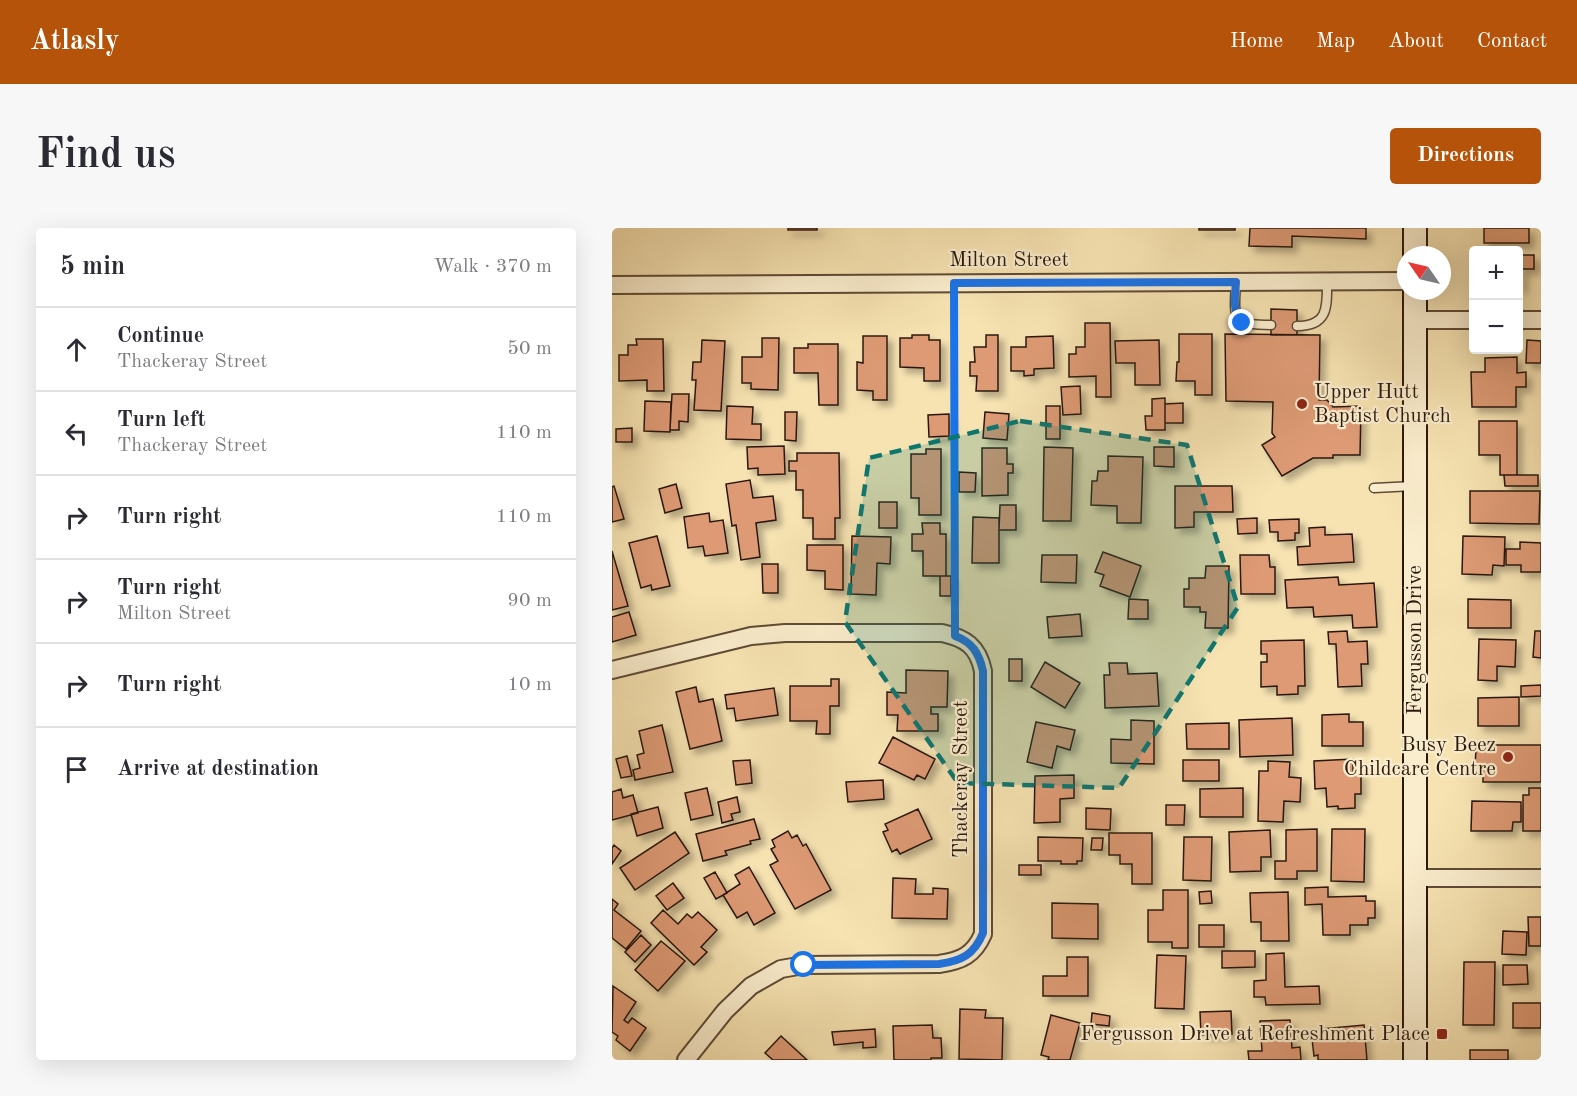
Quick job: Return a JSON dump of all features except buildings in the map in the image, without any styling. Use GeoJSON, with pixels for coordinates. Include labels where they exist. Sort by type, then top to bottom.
{"type":"FeatureCollection","features":[{"type":"Feature","properties":{"kind":"main road"},"geometry":{"type":"LineString","coordinates":[[1415,228],[1415,246]]}},
{"type":"Feature","properties":{"kind":"main road","name":"Fergusson Drive"},"geometry":{"type":"LineString","coordinates":[[1415,300],[1415,1060]]}},
{"type":"Feature","properties":{"kind":"street","name":"Milton Street"},"geometry":{"type":"LineString","coordinates":[[612,285],[1397,281]]}},
{"type":"Feature","properties":{"kind":"street"},"geometry":{"type":"LineString","coordinates":[[1415,320],[1469,320]]}},
{"type":"Feature","properties":{"kind":"street"},"geometry":{"type":"LineString","coordinates":[[1523,320],[1541,320]]}},
{"type":"Feature","properties":{"kind":"street"},"geometry":{"type":"LineString","coordinates":[[612,670],[751,636],[785,633],[934,633],[955,636]]}},
{"type":"Feature","properties":{"kind":"street","name":"Thackeray Street"},"geometry":{"type":"LineString","coordinates":[[686,1060],[725,1011],[751,986],[781,969],[804,965],[958,962],[972,953],[978,945],[983,933],[983,671],[981,660],[971,644],[955,636]]}},
{"type":"Feature","properties":{"kind":"street"},"geometry":{"type":"LineString","coordinates":[[1416,878],[1541,878]]}},
{"type":"Feature","properties":{"kind":"lane"},"geometry":{"type":"LineString","coordinates":[[1297,326],[1310,326],[1320,320],[1327,308],[1327,281]]}},
{"type":"Feature","properties":{"kind":"lane"},"geometry":{"type":"LineString","coordinates":[[1236,282],[1235,308],[1242,323],[1271,325]]}},
{"type":"Feature","properties":{"kind":"lane"},"geometry":{"type":"LineString","coordinates":[[1374,488],[1415,486]]}},
{"type":"Feature","properties":{"kind":"path"},"geometry":{"type":"LineString","coordinates":[[954,283],[955,636]]}},
{"type":"Feature","properties":{"kind":"highlighted area"},"geometry":{"type":"Polygon","coordinates":[[[1020,421],[1187,445],[1238,607],[1119,788],[958,783],[845,622],[869,458],[1020,421]]]}},
{"type":"Feature","properties":{"kind":"place","name":"Upper Hutt Baptist Church"},"geometry":{"type":"Point","coordinates":[1302,404]}},
{"type":"Feature","properties":{"kind":"place","name":"Busy Beez Childcare Centre"},"geometry":{"type":"Point","coordinates":[1508,757]}},
{"type":"Feature","properties":{"kind":"place","name":"Fergusson Drive at Refreshment Place"},"geometry":{"type":"Point","coordinates":[1442,1034]}},
{"type":"Feature","properties":{"kind":"route"},"geometry":{"type":"LineString","coordinates":[[804,965],[958,962],[972,953],[983,933],[983,671],[977,651],[964,639],[955,636],[954,283],[1236,282],[1235,308],[1242,323]]}}]}
